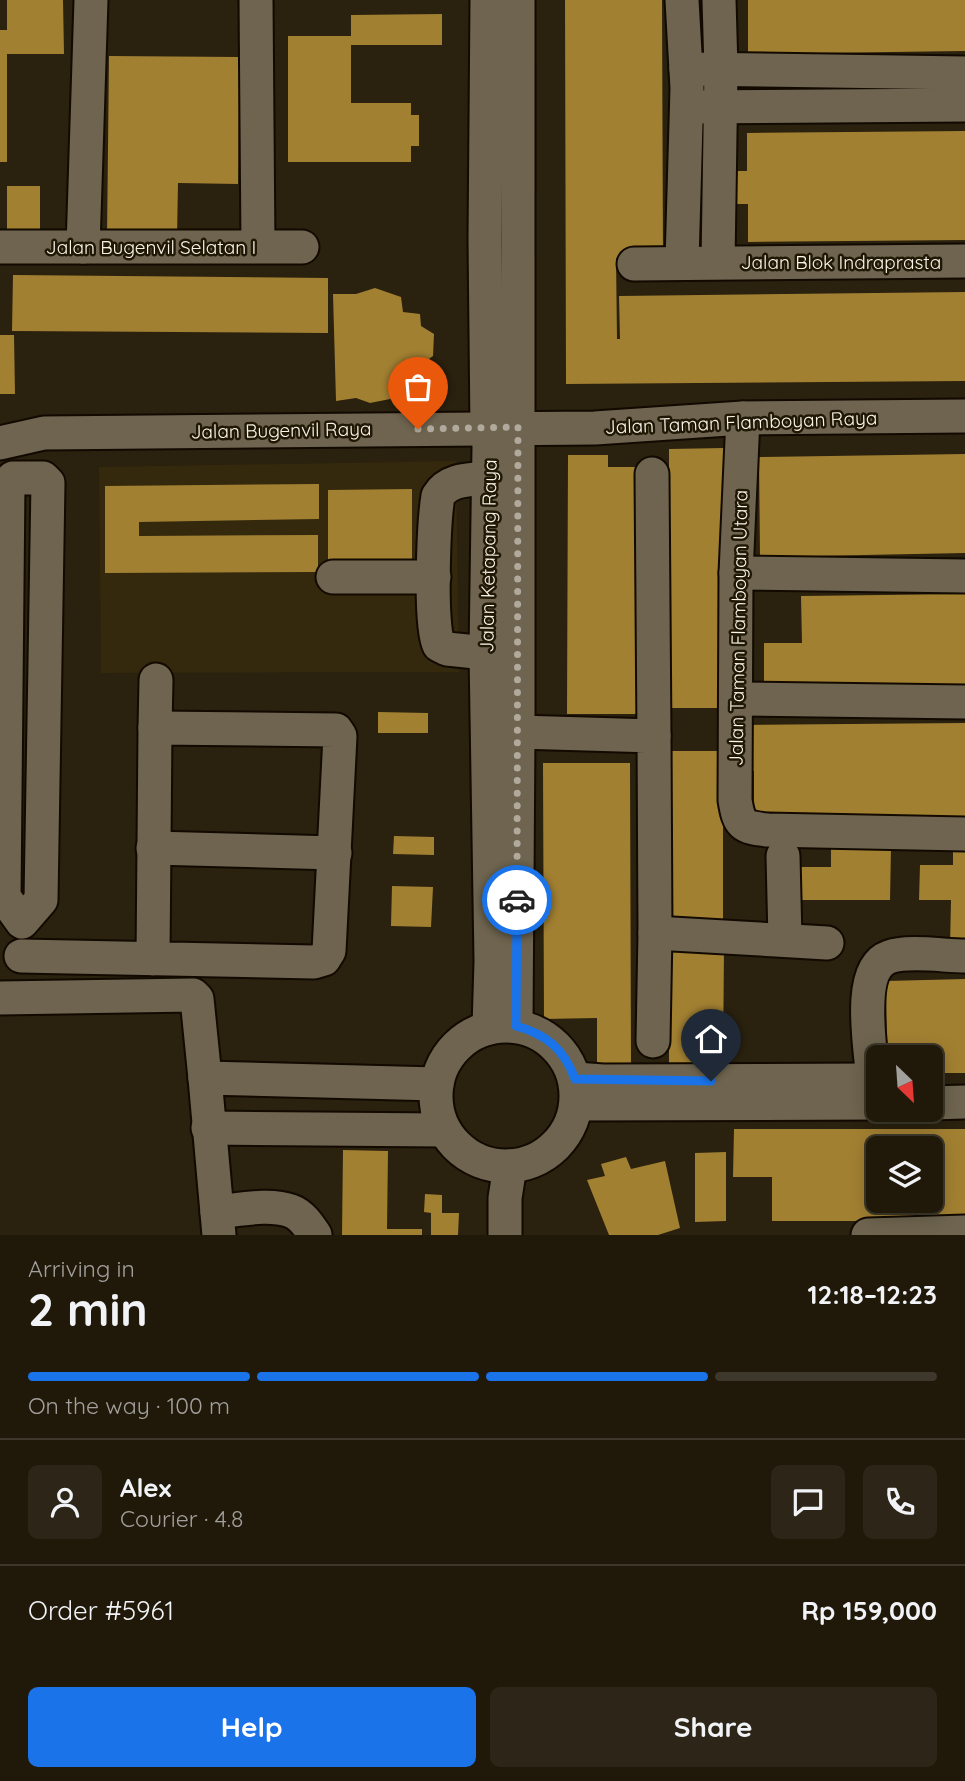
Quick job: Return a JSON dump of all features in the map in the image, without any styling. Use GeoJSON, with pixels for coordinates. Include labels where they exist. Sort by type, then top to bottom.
{"type":"FeatureCollection","features":[{"type":"Feature","properties":{"kind":"street"},"geometry":{"type":"LineString","coordinates":[[83,247],[91,0]]}},
{"type":"Feature","properties":{"kind":"street"},"geometry":{"type":"LineString","coordinates":[[256,0],[258,246]]}},
{"type":"Feature","properties":{"kind":"street","name":"Jalan Ketapang Raya"},"geometry":{"type":"LineString","coordinates":[[487,0],[485,240],[502,428],[518,732],[502,1027]]}},
{"type":"Feature","properties":{"kind":"street","name":"Jalan Ketapang Raya"},"geometry":{"type":"LineString","coordinates":[[502,1027],[491,961],[486,653],[489,478],[502,428],[518,0]]}},
{"type":"Feature","properties":{"kind":"street"},"geometry":{"type":"LineString","coordinates":[[682,0],[687,107],[682,262]]}},
{"type":"Feature","properties":{"kind":"street","name":"Jalan Blok Indraprasta"},"geometry":{"type":"LineString","coordinates":[[718,262],[721,106],[719,0]]}},
{"type":"Feature","properties":{"kind":"street"},"geometry":{"type":"LineString","coordinates":[[686,69],[965,73]]}},
{"type":"Feature","properties":{"kind":"street"},"geometry":{"type":"LineString","coordinates":[[687,107],[965,105]]}},
{"type":"Feature","properties":{"kind":"street","name":"Jalan Bugenvil Selatan I"},"geometry":{"type":"LineString","coordinates":[[0,247],[302,247]]}},
{"type":"Feature","properties":{"kind":"street","name":"Jalan Blok Indraprasta"},"geometry":{"type":"LineString","coordinates":[[634,264],[965,261]]}},
{"type":"Feature","properties":{"kind":"street","name":"Jalan Taman Flamboyan Raya"},"geometry":{"type":"LineString","coordinates":[[502,428],[595,428],[743,418],[965,416]]}},
{"type":"Feature","properties":{"kind":"street","name":"Jalan Taman Flamboyan Utara"},"geometry":{"type":"LineString","coordinates":[[743,418],[736,573],[735,800],[738,816],[743,824],[754,828],[965,834]]}},
{"type":"Feature","properties":{"kind":"street","name":"Jalan Bugenvil Raya"},"geometry":{"type":"LineString","coordinates":[[0,419],[22,420],[33,424],[44,433]]}},
{"type":"Feature","properties":{"kind":"street","name":"Jalan Bugenvil Raya"},"geometry":{"type":"LineString","coordinates":[[0,443],[44,433],[502,428]]}},
{"type":"Feature","properties":{"kind":"street"},"geometry":{"type":"LineString","coordinates":[[652,474],[655,933],[653,1041]]}},
{"type":"Feature","properties":{"kind":"street"},"geometry":{"type":"LineString","coordinates":[[22,922],[41,900],[48,483],[43,478],[13,478],[8,483],[4,897],[22,922],[21,956],[10,998],[193,995],[197,999],[218,1224],[267,1208],[292,1211],[304,1220],[315,1235]]}},
{"type":"Feature","properties":{"kind":"street"},"geometry":{"type":"LineString","coordinates":[[486,653],[447,649],[439,645],[433,624],[438,496],[456,481],[489,478]]}},
{"type":"Feature","properties":{"kind":"street"},"geometry":{"type":"LineString","coordinates":[[736,573],[965,576]]}},
{"type":"Feature","properties":{"kind":"street"},"geometry":{"type":"LineString","coordinates":[[333,577],[434,577]]}},
{"type":"Feature","properties":{"kind":"street"},"geometry":{"type":"LineString","coordinates":[[153,959],[156,680]]}},
{"type":"Feature","properties":{"kind":"street"},"geometry":{"type":"LineString","coordinates":[[737,699],[965,702]]}},
{"type":"Feature","properties":{"kind":"street"},"geometry":{"type":"LineString","coordinates":[[6,719],[43,719]]}},
{"type":"Feature","properties":{"kind":"street"},"geometry":{"type":"LineString","coordinates":[[21,956],[314,962],[324,959],[329,951],[340,736],[336,730],[155,728]]}},
{"type":"Feature","properties":{"kind":"street"},"geometry":{"type":"LineString","coordinates":[[518,732],[654,736]]}},
{"type":"Feature","properties":{"kind":"street"},"geometry":{"type":"LineString","coordinates":[[153,848],[335,853]]}},
{"type":"Feature","properties":{"kind":"street"},"geometry":{"type":"LineString","coordinates":[[783,856],[785,940]]}},
{"type":"Feature","properties":{"kind":"street"},"geometry":{"type":"LineString","coordinates":[[655,933],[827,943]]}},
{"type":"Feature","properties":{"kind":"street"},"geometry":{"type":"LineString","coordinates":[[872,1045],[867,1002],[870,977],[882,960],[901,955],[965,956]]}},
{"type":"Feature","properties":{"kind":"street"},"geometry":{"type":"LineString","coordinates":[[502,1027],[533,1030],[560,1049],[569,1064],[576,1092],[572,1123],[561,1140],[547,1154],[529,1163],[490,1165],[472,1158],[456,1146],[444,1130],[437,1112],[438,1084],[439,1073],[448,1055],[462,1041],[502,1027]]}},
{"type":"Feature","properties":{"kind":"street"},"geometry":{"type":"LineString","coordinates":[[205,1079],[438,1084]]}},
{"type":"Feature","properties":{"kind":"street"},"geometry":{"type":"LineString","coordinates":[[943,1080],[965,1080]]}},
{"type":"Feature","properties":{"kind":"street"},"geometry":{"type":"LineString","coordinates":[[576,1092],[866,1087]]}},
{"type":"Feature","properties":{"kind":"street"},"geometry":{"type":"LineString","coordinates":[[943,1103],[965,1102]]}},
{"type":"Feature","properties":{"kind":"street"},"geometry":{"type":"LineString","coordinates":[[208,1128],[444,1130]]}},
{"type":"Feature","properties":{"kind":"street"},"geometry":{"type":"LineString","coordinates":[[505,1235],[505,1198],[510,1166]]}},
{"type":"Feature","properties":{"kind":"street"},"geometry":{"type":"LineString","coordinates":[[868,1235],[965,1233]]}},
{"type":"Feature","properties":{"kind":"shaded area"},"geometry":{"type":"Polygon","coordinates":[[[456,461],[459,672],[101,673],[99,467],[456,461]]]}},
{"type":"Feature","properties":{"kind":"building"},"geometry":{"type":"Polygon","coordinates":[[[7,0],[63,0],[64,54],[7,54],[7,162],[0,162],[0,30],[7,30],[7,0]]]}},
{"type":"Feature","properties":{"kind":"building"},"geometry":{"type":"Polygon","coordinates":[[[565,0],[662,0],[663,258],[616,258],[617,339],[620,339],[619,296],[965,292],[965,381],[566,384],[565,0]]]}},
{"type":"Feature","properties":{"kind":"building"},"geometry":{"type":"Polygon","coordinates":[[[748,0],[965,0],[965,51],[748,54],[748,0]]]}},
{"type":"Feature","properties":{"kind":"building"},"geometry":{"type":"Polygon","coordinates":[[[442,14],[442,45],[351,45],[351,103],[411,103],[411,115],[419,115],[419,146],[411,146],[411,162],[288,162],[288,36],[351,36],[351,15],[442,14]]]}},
{"type":"Feature","properties":{"kind":"building"},"geometry":{"type":"Polygon","coordinates":[[[109,56],[239,57],[238,184],[178,183],[177,237],[107,237],[109,56]]]}},
{"type":"Feature","properties":{"kind":"building"},"geometry":{"type":"Polygon","coordinates":[[[965,131],[965,240],[748,242],[748,204],[725,204],[725,171],[747,171],[747,133],[965,131]]]}},
{"type":"Feature","properties":{"kind":"building"},"geometry":{"type":"Polygon","coordinates":[[[7,186],[40,186],[40,233],[7,233],[7,186]]]}},
{"type":"Feature","properties":{"kind":"building"},"geometry":{"type":"Polygon","coordinates":[[[13,275],[328,278],[328,333],[12,331],[13,275]]]}},
{"type":"Feature","properties":{"kind":"building"},"geometry":{"type":"Polygon","coordinates":[[[375,288],[401,297],[403,312],[420,314],[421,326],[434,334],[433,356],[418,367],[418,377],[397,379],[390,399],[370,403],[356,398],[336,401],[333,294],[356,294],[375,288]]]}},
{"type":"Feature","properties":{"kind":"building"},"geometry":{"type":"Polygon","coordinates":[[[0,335],[14,335],[15,394],[0,394],[0,335]]]}},
{"type":"Feature","properties":{"kind":"building"},"geometry":{"type":"Polygon","coordinates":[[[724,448],[724,708],[669,708],[669,449],[724,448]]]}},
{"type":"Feature","properties":{"kind":"building"},"geometry":{"type":"Polygon","coordinates":[[[965,454],[965,553],[760,557],[759,457],[965,454]]]}},
{"type":"Feature","properties":{"kind":"building"},"geometry":{"type":"Polygon","coordinates":[[[568,455],[608,455],[608,467],[646,467],[645,714],[567,714],[568,455]]]}},
{"type":"Feature","properties":{"kind":"building"},"geometry":{"type":"Polygon","coordinates":[[[319,484],[319,519],[139,522],[139,536],[318,535],[318,572],[105,573],[105,486],[319,484]]]}},
{"type":"Feature","properties":{"kind":"building"},"geometry":{"type":"Polygon","coordinates":[[[412,489],[412,568],[328,569],[328,490],[412,489]]]}},
{"type":"Feature","properties":{"kind":"building"},"geometry":{"type":"Polygon","coordinates":[[[965,594],[965,684],[764,686],[764,643],[802,643],[801,596],[965,594]]]}},
{"type":"Feature","properties":{"kind":"building"},"geometry":{"type":"Polygon","coordinates":[[[378,712],[428,713],[428,733],[378,733],[378,712]]]}},
{"type":"Feature","properties":{"kind":"building"},"geometry":{"type":"Polygon","coordinates":[[[965,723],[965,816],[754,818],[754,771],[748,771],[747,725],[965,723]]]}},
{"type":"Feature","properties":{"kind":"building"},"geometry":{"type":"Polygon","coordinates":[[[669,751],[723,751],[723,925],[669,925],[669,751]]]}},
{"type":"Feature","properties":{"kind":"building"},"geometry":{"type":"Polygon","coordinates":[[[543,763],[630,763],[631,1063],[597,1063],[597,1018],[544,1019],[543,763]]]}},
{"type":"Feature","properties":{"kind":"building"},"geometry":{"type":"Polygon","coordinates":[[[394,836],[434,837],[434,855],[393,854],[394,836]]]}},
{"type":"Feature","properties":{"kind":"building"},"geometry":{"type":"Polygon","coordinates":[[[831,848],[891,848],[890,900],[790,900],[790,867],[831,867],[831,848]]]}},
{"type":"Feature","properties":{"kind":"building"},"geometry":{"type":"Polygon","coordinates":[[[953,848],[965,849],[965,947],[950,947],[951,900],[919,900],[920,865],[953,865],[953,848]]]}},
{"type":"Feature","properties":{"kind":"building"},"geometry":{"type":"Polygon","coordinates":[[[392,886],[433,887],[431,927],[391,926],[392,886]]]}},
{"type":"Feature","properties":{"kind":"building"},"geometry":{"type":"Polygon","coordinates":[[[669,946],[724,946],[723,1065],[669,1065],[669,946]]]}},
{"type":"Feature","properties":{"kind":"building"},"geometry":{"type":"Polygon","coordinates":[[[965,979],[965,1073],[943,1073],[943,1045],[887,1045],[886,981],[965,979]]]}},
{"type":"Feature","properties":{"kind":"building"},"geometry":{"type":"Polygon","coordinates":[[[734,1129],[965,1129],[965,1221],[772,1221],[772,1177],[733,1177],[734,1129]]]}},
{"type":"Feature","properties":{"kind":"building"},"geometry":{"type":"Polygon","coordinates":[[[343,1150],[388,1151],[387,1229],[422,1229],[422,1235],[342,1235],[343,1150]]]}},
{"type":"Feature","properties":{"kind":"building"},"geometry":{"type":"Polygon","coordinates":[[[726,1152],[726,1221],[695,1222],[695,1153],[726,1152]]]}},
{"type":"Feature","properties":{"kind":"building"},"geometry":{"type":"Polygon","coordinates":[[[626,1157],[631,1169],[665,1161],[680,1228],[658,1235],[609,1235],[587,1180],[605,1176],[601,1164],[626,1157]]]}},
{"type":"Feature","properties":{"kind":"building"},"geometry":{"type":"Polygon","coordinates":[[[425,1194],[442,1195],[442,1213],[459,1213],[458,1235],[431,1235],[431,1213],[424,1212],[425,1194]]]}},
{"type":"Feature","properties":{"kind":"way so far"},"geometry":{"type":"LineString","coordinates":[[418,429],[518,427],[517,900]]}},
{"type":"Feature","properties":{"kind":"route"},"geometry":{"type":"LineString","coordinates":[[517,900],[516,1026],[533,1030],[560,1049],[575,1079],[711,1081]]}}]}
